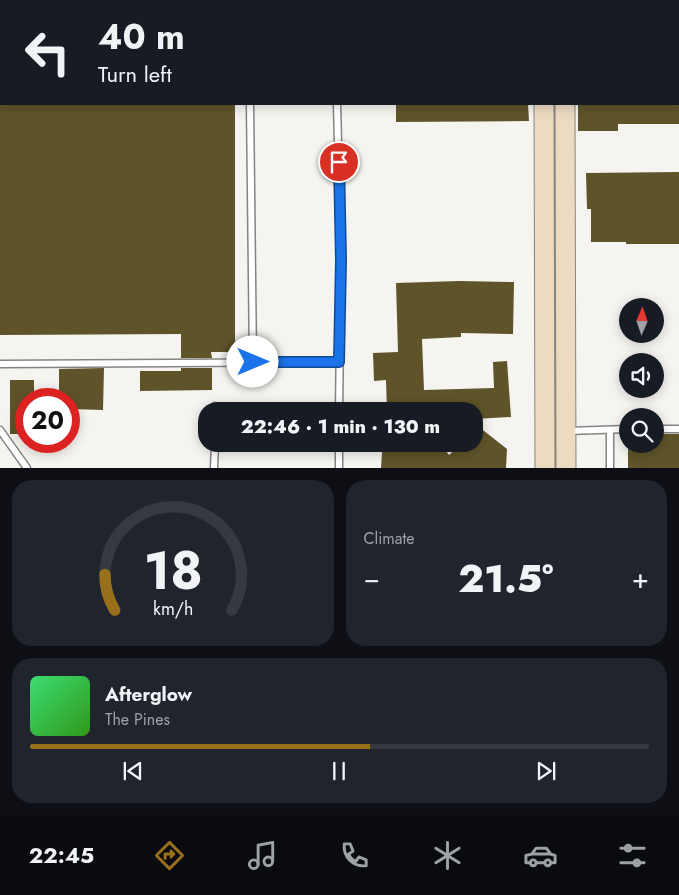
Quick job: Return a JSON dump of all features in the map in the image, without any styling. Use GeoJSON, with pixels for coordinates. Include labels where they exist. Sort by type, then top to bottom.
{"type":"FeatureCollection","features":[{"type":"Feature","properties":{"kind":"street"},"geometry":{"type":"LineString","coordinates":[[544,105],[545,468]]}},
{"type":"Feature","properties":{"kind":"street"},"geometry":{"type":"LineString","coordinates":[[565,105],[566,468]]}},
{"type":"Feature","properties":{"kind":"lane"},"geometry":{"type":"LineString","coordinates":[[250,105],[253,362]]}},
{"type":"Feature","properties":{"kind":"lane"},"geometry":{"type":"LineString","coordinates":[[337,105],[341,260],[339,402]]}},
{"type":"Feature","properties":{"kind":"lane"},"geometry":{"type":"LineString","coordinates":[[0,364],[339,362]]}},
{"type":"Feature","properties":{"kind":"lane"},"geometry":{"type":"LineString","coordinates":[[664,429],[679,429]]}},
{"type":"Feature","properties":{"kind":"lane"},"geometry":{"type":"LineString","coordinates":[[0,430],[27,468]]}},
{"type":"Feature","properties":{"kind":"lane"},"geometry":{"type":"LineString","coordinates":[[566,430],[619,430]]}},
{"type":"Feature","properties":{"kind":"lane"},"geometry":{"type":"LineString","coordinates":[[610,430],[610,468]]}},
{"type":"Feature","properties":{"kind":"lane"},"geometry":{"type":"LineString","coordinates":[[214,468],[215,452]]}},
{"type":"Feature","properties":{"kind":"lane"},"geometry":{"type":"LineString","coordinates":[[339,452],[339,468]]}},
{"type":"Feature","properties":{"kind":"building"},"geometry":{"type":"Polygon","coordinates":[[[0,105],[235,105],[235,352],[211,352],[212,358],[181,358],[181,334],[0,335],[0,105]]]}},
{"type":"Feature","properties":{"kind":"building"},"geometry":{"type":"Polygon","coordinates":[[[396,105],[528,105],[529,121],[396,122],[396,105]]]}},
{"type":"Feature","properties":{"kind":"building"},"geometry":{"type":"Polygon","coordinates":[[[578,105],[679,105],[679,124],[618,124],[618,131],[578,131],[578,105]]]}},
{"type":"Feature","properties":{"kind":"building"},"geometry":{"type":"Polygon","coordinates":[[[679,172],[679,244],[591,242],[591,209],[587,209],[586,173],[679,172]]]}},
{"type":"Feature","properties":{"kind":"building"},"geometry":{"type":"Polygon","coordinates":[[[514,282],[513,334],[461,333],[461,337],[422,339],[424,390],[494,388],[493,362],[507,361],[511,417],[483,419],[483,402],[387,402],[386,380],[374,381],[373,353],[398,352],[396,283],[514,282]]]}},
{"type":"Feature","properties":{"kind":"building"},"geometry":{"type":"Polygon","coordinates":[[[104,368],[103,410],[80,409],[80,388],[59,388],[59,369],[104,368]]]}},
{"type":"Feature","properties":{"kind":"building"},"geometry":{"type":"Polygon","coordinates":[[[181,368],[212,368],[212,390],[140,391],[140,371],[181,371],[181,368]]]}},
{"type":"Feature","properties":{"kind":"building"},"geometry":{"type":"Polygon","coordinates":[[[10,380],[34,380],[34,388],[15,388],[15,434],[10,434],[10,380]]]}},
{"type":"Feature","properties":{"kind":"building"},"geometry":{"type":"Polygon","coordinates":[[[483,430],[507,449],[506,468],[381,468],[382,452],[447,452],[449,455],[452,452],[483,452],[483,430]]]}},
{"type":"Feature","properties":{"kind":"building"},"geometry":{"type":"Polygon","coordinates":[[[664,434],[679,434],[679,468],[628,468],[628,453],[664,453],[664,434]]]}},
{"type":"Feature","properties":{"kind":"route"},"geometry":{"type":"LineString","coordinates":[[253,362],[339,362],[341,260],[339,162]]}}]}
